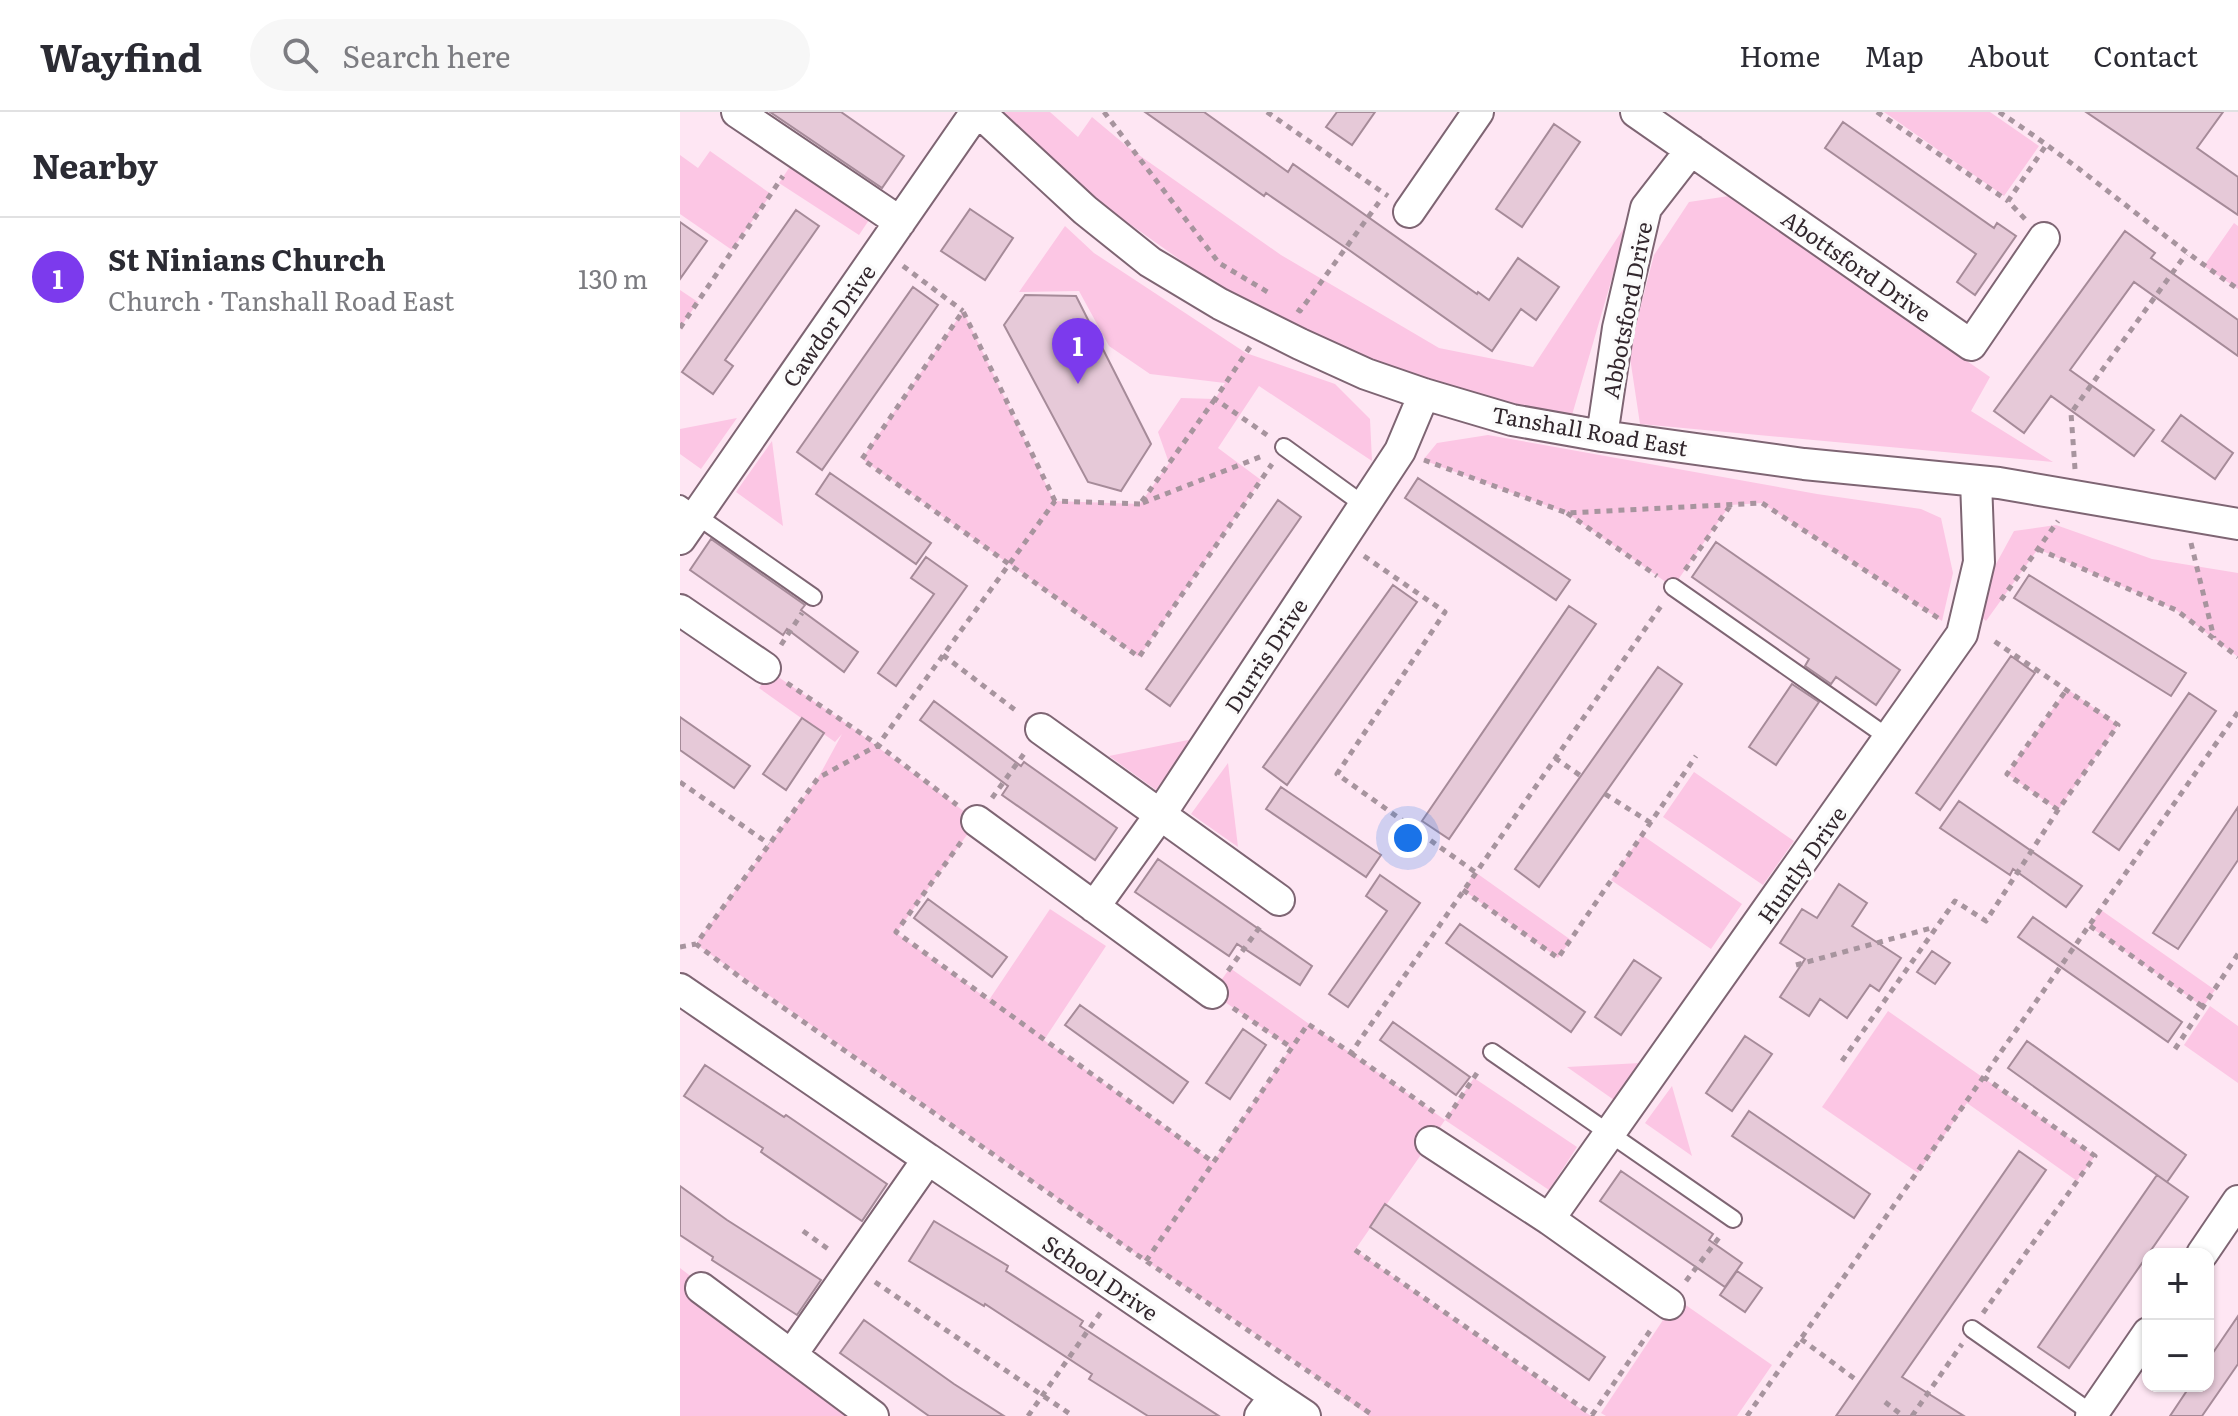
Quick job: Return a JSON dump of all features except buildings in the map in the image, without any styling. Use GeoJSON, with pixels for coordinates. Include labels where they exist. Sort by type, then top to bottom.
{"type":"FeatureCollection","features":[{"type":"Feature","properties":{"kind":"street"},"geometry":{"type":"LineString","coordinates":[[737,112],[900,222]]}},
{"type":"Feature","properties":{"kind":"street","name":"Cawdor Drive"},"geometry":{"type":"LineString","coordinates":[[685,520],[978,112]]}},
{"type":"Feature","properties":{"kind":"street","name":"Tanshall Road East"},"geometry":{"type":"LineString","coordinates":[[978,112],[1073,200],[1150,262],[1264,327],[1366,374],[1424,394],[1512,420],[1602,436],[1804,464],[1976,481],[2238,524]]}},
{"type":"Feature","properties":{"kind":"street"},"geometry":{"type":"LineString","coordinates":[[1397,203],[1478,112]]}},
{"type":"Feature","properties":{"kind":"street","name":"Abottsford Drive"},"geometry":{"type":"LineString","coordinates":[[1636,112],[1971,345],[2044,238]]}},
{"type":"Feature","properties":{"kind":"street","name":"Abbotsford Drive"},"geometry":{"type":"LineString","coordinates":[[1602,436],[1618,328],[1646,208],[1691,150]]}},
{"type":"Feature","properties":{"kind":"street","name":"Durris Drive"},"geometry":{"type":"LineString","coordinates":[[1094,907],[1160,815],[1400,451],[1424,394]]}},
{"type":"Feature","properties":{"kind":"street","name":"Huntly Drive"},"geometry":{"type":"LineString","coordinates":[[1549,1219],[1962,634],[1979,562],[1976,481]]}},
{"type":"Feature","properties":{"kind":"street"},"geometry":{"type":"LineString","coordinates":[[680,610],[765,668]]}},
{"type":"Feature","properties":{"kind":"street"},"geometry":{"type":"LineString","coordinates":[[1041,729],[1279,900]]}},
{"type":"Feature","properties":{"kind":"street"},"geometry":{"type":"LineString","coordinates":[[977,821],[1212,993]]}},
{"type":"Feature","properties":{"kind":"street","name":"School Drive"},"geometry":{"type":"LineString","coordinates":[[680,989],[1117,1288],[1268,1406],[1305,1416]]}},
{"type":"Feature","properties":{"kind":"street"},"geometry":{"type":"LineString","coordinates":[[1431,1142],[1549,1219],[1669,1304]]}},
{"type":"Feature","properties":{"kind":"street"},"geometry":{"type":"LineString","coordinates":[[792,1354],[928,1159]]}},
{"type":"Feature","properties":{"kind":"street"},"geometry":{"type":"LineString","coordinates":[[2206,1248],[2238,1201]]}},
{"type":"Feature","properties":{"kind":"street"},"geometry":{"type":"LineString","coordinates":[[701,1288],[873,1416]]}},
{"type":"Feature","properties":{"kind":"street"},"geometry":{"type":"LineString","coordinates":[[2093,1415],[2142,1342]]}},
{"type":"Feature","properties":{"kind":"lane"},"geometry":{"type":"LineString","coordinates":[[1284,447],[1364,505]]}},
{"type":"Feature","properties":{"kind":"lane"},"geometry":{"type":"LineString","coordinates":[[685,520],[813,597]]}},
{"type":"Feature","properties":{"kind":"lane"},"geometry":{"type":"LineString","coordinates":[[1673,587],[1889,738]]}},
{"type":"Feature","properties":{"kind":"lane"},"geometry":{"type":"LineString","coordinates":[[1492,1052],[1733,1219]]}},
{"type":"Feature","properties":{"kind":"lane"},"geometry":{"type":"LineString","coordinates":[[1972,1329],[2093,1415]]}},
{"type":"Feature","properties":{"kind":"path"},"geometry":{"type":"LineString","coordinates":[[1104,112],[1219,263],[1282,300]]}},
{"type":"Feature","properties":{"kind":"path"},"geometry":{"type":"LineString","coordinates":[[1267,112],[1397,203],[1300,311],[1291,306]]}},
{"type":"Feature","properties":{"kind":"path"},"geometry":{"type":"LineString","coordinates":[[1877,112],[2008,201],[2044,238]]}},
{"type":"Feature","properties":{"kind":"path"},"geometry":{"type":"LineString","coordinates":[[1999,112],[2047,144],[2186,254],[2238,289]]}},
{"type":"Feature","properties":{"kind":"path"},"geometry":{"type":"LineString","coordinates":[[2008,201],[2047,144]]}},
{"type":"Feature","properties":{"kind":"path"},"geometry":{"type":"LineString","coordinates":[[680,328],[799,154]]}},
{"type":"Feature","properties":{"kind":"path"},"geometry":{"type":"LineString","coordinates":[[881,249],[963,311],[1055,501]]}},
{"type":"Feature","properties":{"kind":"path"},"geometry":{"type":"LineString","coordinates":[[1995,609],[2077,496],[2071,413],[2186,254]]}},
{"type":"Feature","properties":{"kind":"path"},"geometry":{"type":"LineString","coordinates":[[963,311],[862,459],[1139,657],[1284,447]]}},
{"type":"Feature","properties":{"kind":"path"},"geometry":{"type":"LineString","coordinates":[[1140,504],[1264,327]]}},
{"type":"Feature","properties":{"kind":"path"},"geometry":{"type":"LineString","coordinates":[[1215,399],[1284,447]]}},
{"type":"Feature","properties":{"kind":"path"},"geometry":{"type":"LineString","coordinates":[[1055,501],[1140,504],[1284,447]]}},
{"type":"Feature","properties":{"kind":"path"},"geometry":{"type":"LineString","coordinates":[[1400,451],[1567,513],[1673,587]]}},
{"type":"Feature","properties":{"kind":"path"},"geometry":{"type":"LineString","coordinates":[[680,947],[696,944],[818,778],[878,745],[1055,501]]}},
{"type":"Feature","properties":{"kind":"path"},"geometry":{"type":"LineString","coordinates":[[1567,513],[1762,503],[1972,640],[1979,631],[2118,725],[1986,921],[1955,901],[1842,1061]]}},
{"type":"Feature","properties":{"kind":"path"},"geometry":{"type":"LineString","coordinates":[[1351,1053],[1730,505]]}},
{"type":"Feature","properties":{"kind":"path"},"geometry":{"type":"LineString","coordinates":[[2184,513],[2214,639]]}},
{"type":"Feature","properties":{"kind":"path"},"geometry":{"type":"LineString","coordinates":[[1341,540],[1445,612],[1337,774],[1475,872]]}},
{"type":"Feature","properties":{"kind":"path"},"geometry":{"type":"LineString","coordinates":[[2038,549],[2176,610],[2238,657]]}},
{"type":"Feature","properties":{"kind":"path"},"geometry":{"type":"LineString","coordinates":[[813,597],[765,668],[878,745],[977,821]]}},
{"type":"Feature","properties":{"kind":"path"},"geometry":{"type":"LineString","coordinates":[[943,655],[1041,729],[896,932],[1213,1162]]}},
{"type":"Feature","properties":{"kind":"path"},"geometry":{"type":"LineString","coordinates":[[2058,810],[2007,774],[2067,689]]}},
{"type":"Feature","properties":{"kind":"path"},"geometry":{"type":"LineString","coordinates":[[1747,1416],[2238,712]]}},
{"type":"Feature","properties":{"kind":"path"},"geometry":{"type":"LineString","coordinates":[[1463,890],[1558,958],[1696,756]]}},
{"type":"Feature","properties":{"kind":"path"},"geometry":{"type":"LineString","coordinates":[[1555,758],[1581,776]]}},
{"type":"Feature","properties":{"kind":"path"},"geometry":{"type":"LineString","coordinates":[[680,782],[769,844]]}},
{"type":"Feature","properties":{"kind":"path"},"geometry":{"type":"LineString","coordinates":[[1605,794],[1651,823]]}},
{"type":"Feature","properties":{"kind":"path"},"geometry":{"type":"LineString","coordinates":[[1279,900],[1212,993],[1292,1048]]}},
{"type":"Feature","properties":{"kind":"path"},"geometry":{"type":"LineString","coordinates":[[2089,926],[2203,1007]]}},
{"type":"Feature","properties":{"kind":"path"},"geometry":{"type":"LineString","coordinates":[[1796,965],[1936,927]]}},
{"type":"Feature","properties":{"kind":"path"},"geometry":{"type":"LineString","coordinates":[[696,944],[1146,1261],[1374,1416]]}},
{"type":"Feature","properties":{"kind":"path"},"geometry":{"type":"LineString","coordinates":[[2175,1049],[2238,954]]}},
{"type":"Feature","properties":{"kind":"path"},"geometry":{"type":"LineString","coordinates":[[1146,1261],[1308,1024],[1445,1120],[1492,1052]]}},
{"type":"Feature","properties":{"kind":"path"},"geometry":{"type":"LineString","coordinates":[[1912,1416],[2095,1156],[1984,1077]]}},
{"type":"Feature","properties":{"kind":"path"},"geometry":{"type":"LineString","coordinates":[[1355,1250],[1593,1416],[1669,1304],[1733,1219]]}},
{"type":"Feature","properties":{"kind":"path"},"geometry":{"type":"LineString","coordinates":[[852,1267],[1073,1416]]}},
{"type":"Feature","properties":{"kind":"path"},"geometry":{"type":"LineString","coordinates":[[1028,1416],[1117,1288]]}},
{"type":"Feature","properties":{"kind":"path"},"geometry":{"type":"LineString","coordinates":[[1801,1339],[1859,1382]]}},
{"type":"Feature","properties":{"kind":"path"},"geometry":{"type":"LineString","coordinates":[[1885,1402],[1903,1416]]}},
{"type":"Feature","properties":{"kind":"shaded area"},"geometry":{"type":"Polygon","coordinates":[[[996,112],[1050,112],[1078,137],[1092,117],[1129,148],[1281,255],[1439,348],[1533,367],[1629,220],[1572,415],[1520,409],[1367,365],[1231,296],[1065,178],[996,112]]]}},
{"type":"Feature","properties":{"kind":"shaded area"},"geometry":{"type":"Polygon","coordinates":[[[1884,112],[1990,112],[2039,146],[2004,196],[1884,112]]]}},
{"type":"Feature","properties":{"kind":"shaded area"},"geometry":{"type":"Polygon","coordinates":[[[710,151],[771,194],[732,250],[680,214],[680,155],[698,168],[710,151]]]}},
{"type":"Feature","properties":{"kind":"shaded area"},"geometry":{"type":"Polygon","coordinates":[[[791,165],[871,217],[859,235],[779,183],[791,165]]]}},
{"type":"Feature","properties":{"kind":"shaded area"},"geometry":{"type":"Polygon","coordinates":[[[1729,196],[1990,377],[1971,411],[2053,462],[1640,424],[1629,351],[1654,255],[1689,202],[1729,196]]]}},
{"type":"Feature","properties":{"kind":"shaded area"},"geometry":{"type":"Polygon","coordinates":[[[2234,223],[2238,226],[2238,289],[2204,266],[2234,223]]]}},
{"type":"Feature","properties":{"kind":"shaded area"},"geometry":{"type":"Polygon","coordinates":[[[1065,226],[1094,253],[1246,353],[1335,384],[1370,419],[1372,461],[1259,386],[1218,448],[1261,480],[1139,657],[862,459],[963,311],[1054,501],[1140,504],[1169,463],[1158,432],[1181,398],[1215,399],[1225,383],[1150,374],[1109,346],[1079,291],[1019,292],[1065,226]]]}},
{"type":"Feature","properties":{"kind":"shaded area"},"geometry":{"type":"Polygon","coordinates":[[[680,290],[698,302],[680,328],[680,290]]]}},
{"type":"Feature","properties":{"kind":"shaded area"},"geometry":{"type":"Polygon","coordinates":[[[737,418],[701,469],[680,454],[680,429],[737,418]]]}},
{"type":"Feature","properties":{"kind":"shaded area"},"geometry":{"type":"Polygon","coordinates":[[[1488,435],[1817,494],[1921,509],[1941,518],[1953,573],[1942,621],[1762,503],[1730,505],[1673,587],[1567,513],[1423,460],[1437,443],[1488,435]]]}},
{"type":"Feature","properties":{"kind":"shaded area"},"geometry":{"type":"Polygon","coordinates":[[[772,441],[783,526],[736,492],[772,441]]]}},
{"type":"Feature","properties":{"kind":"shaded area"},"geometry":{"type":"Polygon","coordinates":[[[2056,525],[2152,559],[2238,573],[2238,657],[2176,610],[2038,549],[1986,621],[1978,614],[1996,564],[2014,531],[2056,525]]]}},
{"type":"Feature","properties":{"kind":"shaded area"},"geometry":{"type":"Polygon","coordinates":[[[771,672],[847,724],[977,821],[896,933],[989,1000],[1050,909],[1106,946],[1044,1040],[1213,1162],[1291,1048],[1212,993],[1230,968],[1445,1120],[1355,1250],[1591,1416],[1369,1416],[1282,1352],[1146,1261],[696,944],[818,778],[842,734],[835,742],[759,688],[771,672]]]}},
{"type":"Feature","properties":{"kind":"shaded area"},"geometry":{"type":"Polygon","coordinates":[[[2067,689],[2118,725],[2058,810],[2007,774],[2067,689]]]}},
{"type":"Feature","properties":{"kind":"shaded area"},"geometry":{"type":"Polygon","coordinates":[[[1193,739],[1156,790],[1109,756],[1193,739]]]}},
{"type":"Feature","properties":{"kind":"shaded area"},"geometry":{"type":"Polygon","coordinates":[[[1228,763],[1238,847],[1191,814],[1228,763]]]}},
{"type":"Feature","properties":{"kind":"shaded area"},"geometry":{"type":"Polygon","coordinates":[[[1694,772],[1794,841],[1763,885],[1663,817],[1694,772]]]}},
{"type":"Feature","properties":{"kind":"shaded area"},"geometry":{"type":"Polygon","coordinates":[[[1642,835],[1742,904],[1711,949],[1611,880],[1642,835]]]}},
{"type":"Feature","properties":{"kind":"shaded area"},"geometry":{"type":"Polygon","coordinates":[[[1475,872],[1571,940],[1558,958],[1463,890],[1475,872]]]}},
{"type":"Feature","properties":{"kind":"shaded area"},"geometry":{"type":"Polygon","coordinates":[[[2101,910],[2215,990],[2203,1007],[2089,926],[2101,910]]]}},
{"type":"Feature","properties":{"kind":"shaded area"},"geometry":{"type":"Polygon","coordinates":[[[2210,1006],[2238,1026],[2238,1083],[2184,1045],[2210,1006]]]}},
{"type":"Feature","properties":{"kind":"shaded area"},"geometry":{"type":"Polygon","coordinates":[[[1888,1011],[2095,1156],[2077,1181],[1967,1103],[1918,1173],[1822,1107],[1888,1011]]]}},
{"type":"Feature","properties":{"kind":"shaded area"},"geometry":{"type":"Polygon","coordinates":[[[1640,1063],[1614,1100],[1567,1067],[1640,1063]]]}},
{"type":"Feature","properties":{"kind":"shaded area"},"geometry":{"type":"Polygon","coordinates":[[[1474,1078],[1577,1147],[1549,1190],[1445,1120],[1474,1078]]]}},
{"type":"Feature","properties":{"kind":"shaded area"},"geometry":{"type":"Polygon","coordinates":[[[1672,1086],[1692,1156],[1645,1123],[1672,1086]]]}},
{"type":"Feature","properties":{"kind":"shaded area"},"geometry":{"type":"Polygon","coordinates":[[[680,1268],[874,1416],[680,1416],[680,1268]]]}},
{"type":"Feature","properties":{"kind":"shaded area"},"geometry":{"type":"Polygon","coordinates":[[[1677,1299],[1772,1365],[1737,1416],[1606,1416],[1601,1413],[1677,1299]]]}},
{"type":"Feature","properties":{"kind":"place","name":"St Ninians Church"},"geometry":{"type":"Point","coordinates":[1078,384]}}]}
